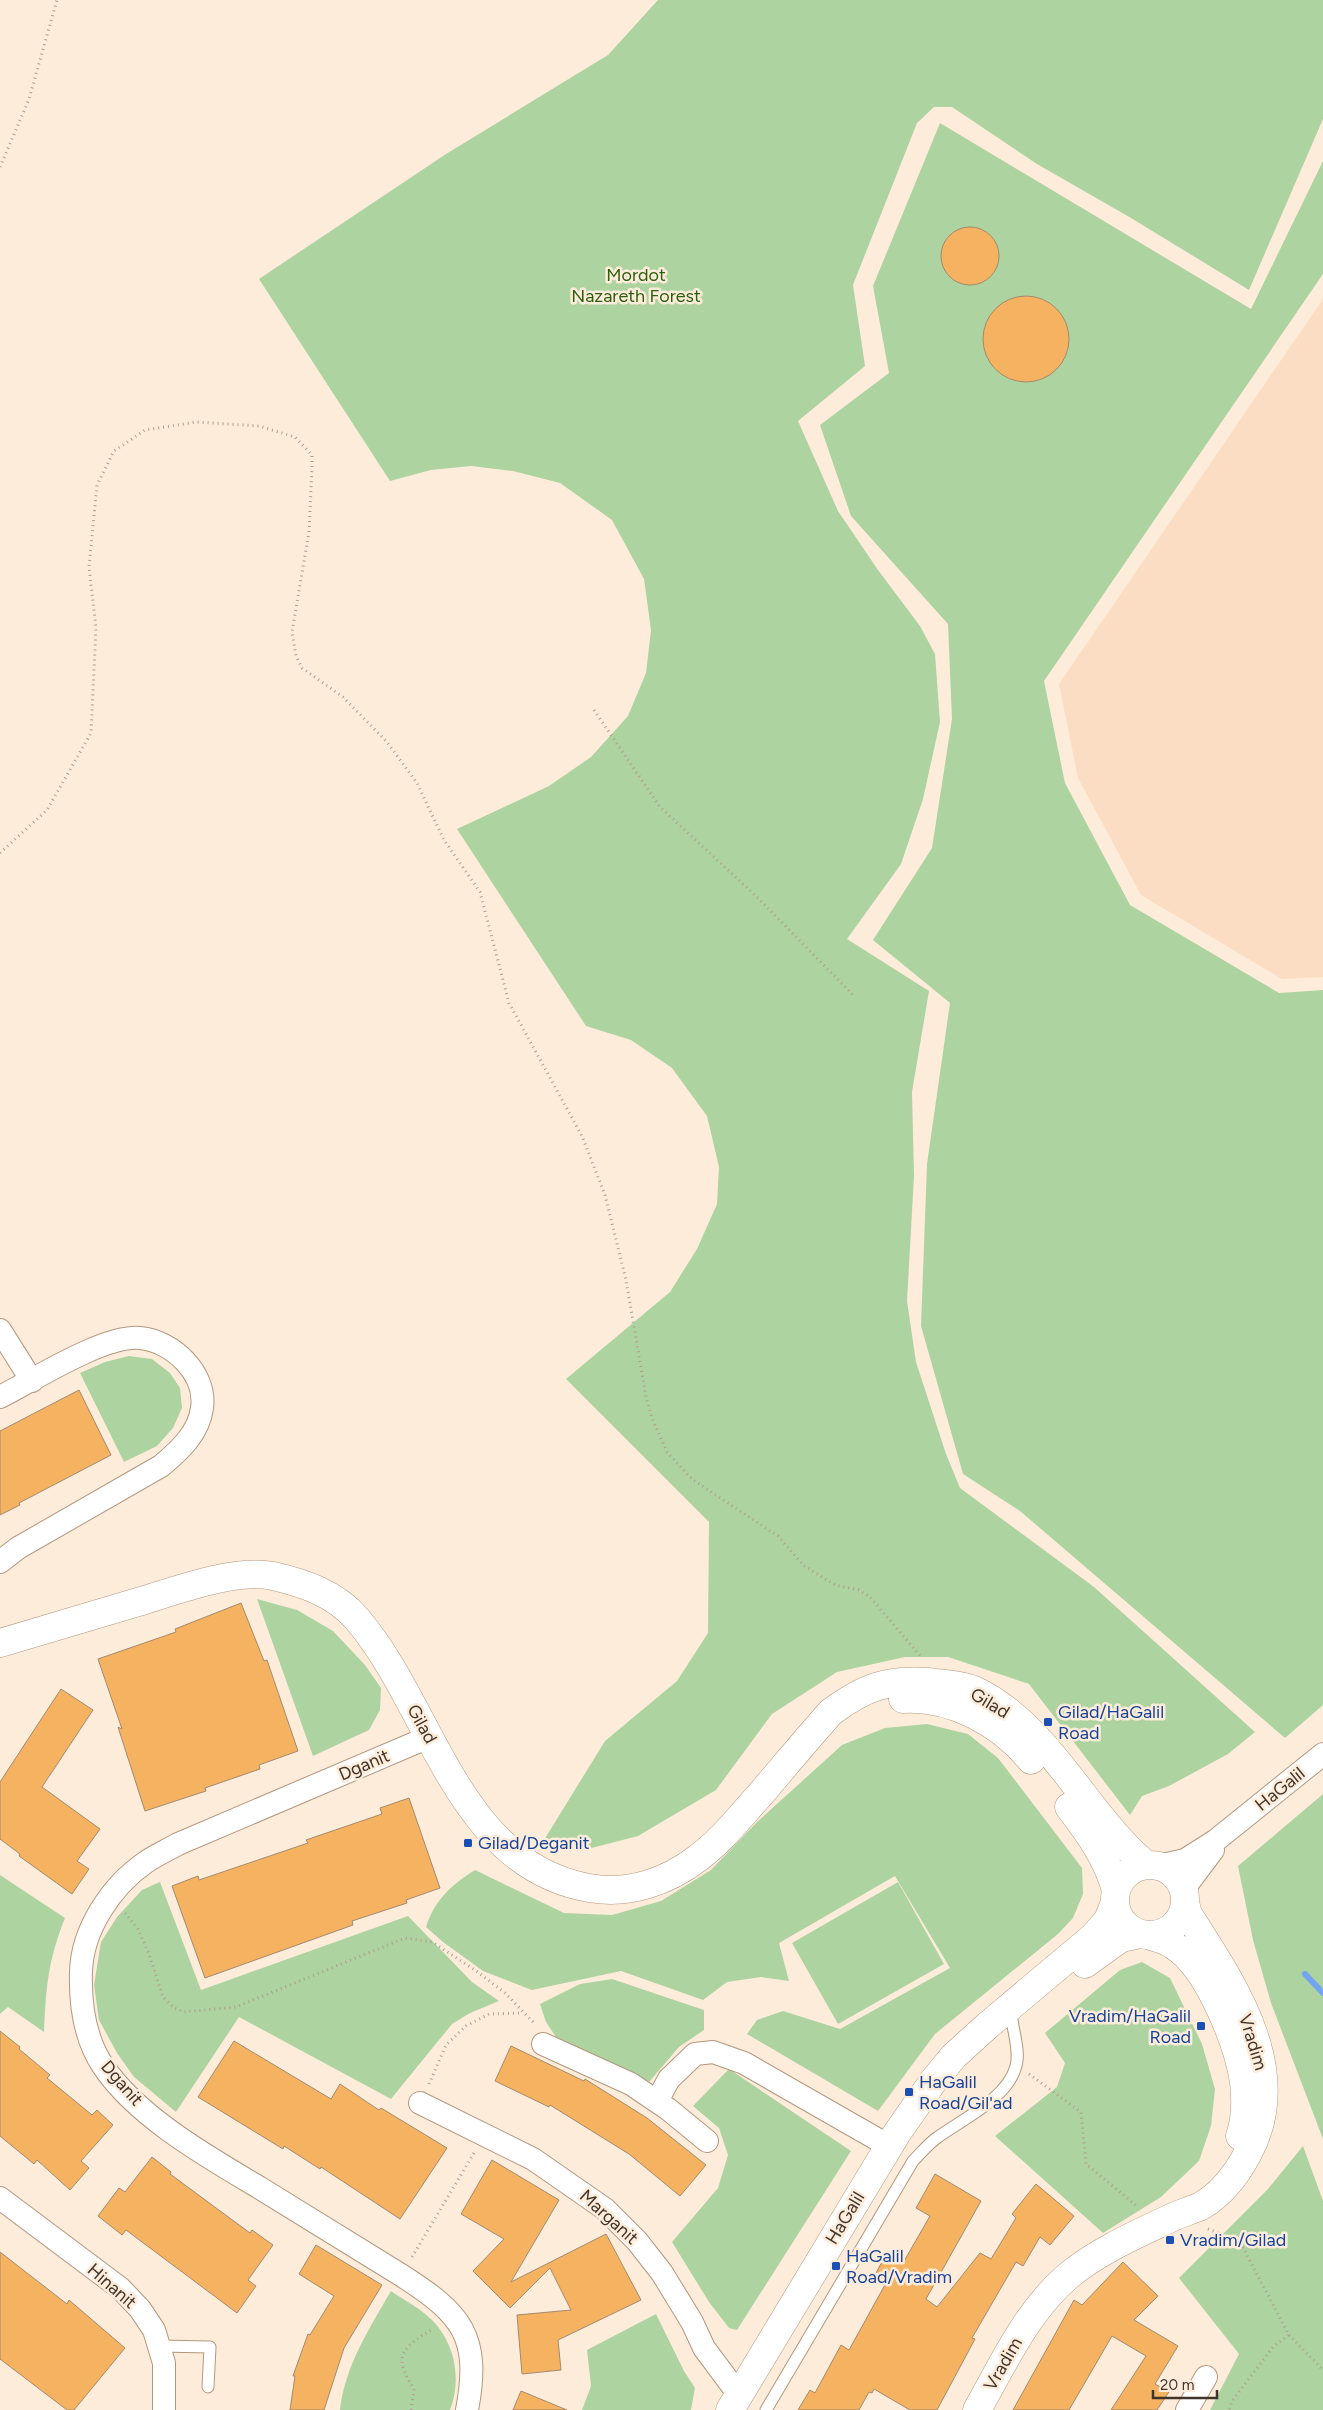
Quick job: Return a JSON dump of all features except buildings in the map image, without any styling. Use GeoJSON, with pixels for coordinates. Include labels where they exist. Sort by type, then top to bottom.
{"type":"FeatureCollection","features":[{"type":"Feature","properties":{"kind":"street"},"geometry":{"type":"LineString","coordinates":[[0,1330],[32,1381]]}},
{"type":"Feature","properties":{"kind":"street"},"geometry":{"type":"LineString","coordinates":[[0,1397],[100,1346],[140,1338],[164,1346],[181,1357],[194,1372],[200,1388],[202,1408],[196,1428],[182,1449],[161,1466],[18,1548],[0,1562]]}},
{"type":"Feature","properties":{"kind":"street","name":"Gilad"},"geometry":{"type":"LineString","coordinates":[[0,1643],[206,1582],[253,1574],[302,1584],[332,1597],[356,1617],[389,1664],[465,1799],[484,1825],[506,1847],[528,1865],[551,1877],[579,1886],[610,1891],[637,1888],[670,1876],[697,1859],[723,1837],[831,1712],[852,1697],[895,1681],[944,1684],[973,1690],[1001,1706],[1022,1723],[1045,1747],[1120,1843],[1152,1866]]}},
{"type":"Feature","properties":{"kind":"street","name":"Gilad"},"geometry":{"type":"LineString","coordinates":[[795,1753],[841,1716],[871,1704],[917,1698],[943,1703],[968,1712],[1009,1737],[1027,1755],[1101,1851],[1111,1872],[1116,1896]]}},
{"type":"Feature","properties":{"kind":"street","name":"Dganit"},"geometry":{"type":"LineString","coordinates":[[429,1737],[178,1844],[145,1863],[119,1886],[92,1922],[81,1958],[80,1996],[88,2033],[102,2066],[129,2097],[201,2152],[425,2290],[452,2316],[464,2330],[472,2357],[472,2386],[467,2410]]}},
{"type":"Feature","properties":{"kind":"street","name":"HaGalil"},"geometry":{"type":"LineString","coordinates":[[1152,1866],[1185,1860],[1237,1823],[1323,1754]]}},
{"type":"Feature","properties":{"kind":"street","name":"HaGalil"},"geometry":{"type":"LineString","coordinates":[[1184,1896],[1204,1861],[1237,1823]]}},
{"type":"Feature","properties":{"kind":"street"},"geometry":{"type":"LineString","coordinates":[[1152,1866],[1174,1875],[1184,1896],[1182,1915],[1175,1925],[1160,1934],[1144,1934],[1126,1926],[1118,1914],[1116,1896],[1122,1879],[1131,1871],[1152,1866]]}},
{"type":"Feature","properties":{"kind":"street","name":"HaGalil"},"geometry":{"type":"LineString","coordinates":[[734,2402],[888,2146],[934,2080],[954,2056],[986,2026],[1093,1937],[1108,1920],[1116,1896]]}},
{"type":"Feature","properties":{"kind":"street","name":"Vradim"},"geometry":{"type":"LineString","coordinates":[[977,2410],[1018,2338],[1044,2301],[1067,2277],[1093,2257],[1175,2216],[1200,2206],[1224,2188],[1244,2161],[1254,2142],[1264,2101],[1264,2073],[1258,2046],[1236,1992],[1188,1914],[1184,1896]]}},
{"type":"Feature","properties":{"kind":"street","name":"HaGalil"},"geometry":{"type":"LineString","coordinates":[[934,2080],[1109,1946],[1129,1935],[1144,1934]]}},
{"type":"Feature","properties":{"kind":"street","name":"Vradim"},"geometry":{"type":"LineString","coordinates":[[1144,1934],[1173,1945],[1190,1960],[1201,1975],[1226,2026],[1244,2082],[1245,2110],[1242,2131],[1233,2156],[1221,2178],[1175,2216]]}},
{"type":"Feature","properties":{"kind":"street"},"geometry":{"type":"LineString","coordinates":[[543,2044],[631,2084],[657,2101],[707,2141]]}},
{"type":"Feature","properties":{"kind":"street"},"geometry":{"type":"LineString","coordinates":[[657,2101],[669,2079],[695,2054],[713,2052],[744,2063],[888,2146]]}},
{"type":"Feature","properties":{"kind":"street","name":"Marganit"},"geometry":{"type":"LineString","coordinates":[[420,2103],[533,2159],[605,2209],[637,2241],[662,2273],[692,2322],[734,2402]]}},
{"type":"Feature","properties":{"kind":"street","name":"Hinanit"},"geometry":{"type":"LineString","coordinates":[[0,2198],[120,2288],[140,2309],[150,2323],[164,2363],[164,2410]]}},
{"type":"Feature","properties":{"kind":"street"},"geometry":{"type":"LineString","coordinates":[[1187,2410],[1206,2377]]}},
{"type":"Feature","properties":{"kind":"lane"},"geometry":{"type":"LineString","coordinates":[[766,2410],[913,2161],[936,2138],[975,2113],[995,2096],[1011,2078],[1017,2065],[1012,2020]]}},
{"type":"Feature","properties":{"kind":"lane"},"geometry":{"type":"LineString","coordinates":[[159,2346],[210,2347],[208,2387]]}},
{"type":"Feature","properties":{"kind":"path"},"geometry":{"type":"LineString","coordinates":[[0,167],[29,99],[57,0]]}},
{"type":"Feature","properties":{"kind":"path"},"geometry":{"type":"LineString","coordinates":[[0,853],[47,810],[91,733],[96,628],[89,567],[97,485],[114,451],[146,430],[196,422],[259,426],[295,437],[312,455],[309,532],[292,632],[296,656],[302,668],[343,697],[387,742],[417,783],[444,840],[480,892],[509,1003],[582,1136],[605,1195],[626,1280],[646,1397],[652,1418],[667,1452],[693,1480],[778,1536],[803,1565],[835,1585],[860,1590],[870,1597],[944,1684]]}},
{"type":"Feature","properties":{"kind":"path"},"geometry":{"type":"LineString","coordinates":[[594,710],[660,807],[758,898],[853,994]]}},
{"type":"Feature","properties":{"kind":"path"},"geometry":{"type":"LineString","coordinates":[[110,1898],[138,1929],[149,1954],[163,1997],[174,2008],[184,2012],[236,2006],[405,1938],[432,1942],[475,1970],[505,1993],[522,2013],[537,2026],[543,2044]]}},
{"type":"Feature","properties":{"kind":"path"},"geometry":{"type":"LineString","coordinates":[[420,2103],[446,2045],[466,2026],[489,2014],[522,2013]]}},
{"type":"Feature","properties":{"kind":"path"},"geometry":{"type":"LineString","coordinates":[[1017,2065],[1081,2112],[1086,2164],[1140,2209]]}},
{"type":"Feature","properties":{"kind":"path"},"geometry":{"type":"LineString","coordinates":[[401,2275],[485,2136]]}},
{"type":"Feature","properties":{"kind":"path"},"geometry":{"type":"LineString","coordinates":[[1175,2216],[1240,2242],[1289,2335],[1323,2370]]}},
{"type":"Feature","properties":{"kind":"path"},"geometry":{"type":"LineString","coordinates":[[411,2410],[414,2390],[404,2374],[400,2360],[405,2350],[415,2340],[452,2316]]}},
{"type":"Feature","properties":{"kind":"path"},"geometry":{"type":"LineString","coordinates":[[1229,2410],[1232,2401],[1273,2347],[1289,2335]]}},
{"type":"Feature","properties":{"kind":"shaded area"},"geometry":{"type":"Polygon","coordinates":[[[1323,299],[1323,977],[1282,979],[1141,895],[1078,778],[1059,684],[1323,299]]]}},
{"type":"Feature","properties":{"kind":"green space","name":"Mordot Nazareth Forest"},"geometry":{"type":"Polygon","coordinates":[[[658,0],[1323,0],[1323,119],[1249,290],[1131,218],[1037,164],[952,107],[934,107],[917,123],[853,285],[865,366],[798,421],[838,511],[878,570],[920,626],[935,654],[940,722],[923,799],[901,864],[847,939],[929,991],[912,1092],[914,1176],[907,1301],[916,1362],[946,1454],[960,1488],[1094,1587],[1255,1732],[1228,1754],[1169,1786],[1142,1796],[1130,1815],[1029,1684],[948,1657],[905,1657],[837,1672],[772,1714],[716,1790],[638,1836],[584,1850],[544,1840],[605,1741],[677,1681],[708,1633],[709,1522],[566,1379],[670,1292],[697,1249],[717,1204],[719,1167],[707,1116],[672,1068],[631,1040],[586,1026],[457,829],[549,786],[591,757],[628,716],[646,673],[651,630],[644,579],[612,520],[560,483],[513,471],[471,466],[431,470],[390,481],[259,279],[446,154],[608,55],[658,0]]]}},
{"type":"Feature","properties":{"kind":"green space"},"geometry":{"type":"Polygon","coordinates":[[[940,123],[1251,309],[1323,161],[1323,274],[1044,681],[1065,783],[1130,905],[1279,993],[1323,990],[1323,1705],[1285,1738],[1020,1511],[963,1474],[921,1326],[927,1164],[950,1003],[873,940],[932,848],[952,719],[948,624],[851,516],[820,425],[889,373],[873,286],[940,123]]]}},
{"type":"Feature","properties":{"kind":"green space"},"geometry":{"type":"Polygon","coordinates":[[[129,1356],[152,1359],[170,1373],[180,1388],[182,1408],[173,1428],[157,1446],[124,1462],[80,1373],[105,1362],[129,1356]]]}},
{"type":"Feature","properties":{"kind":"green space"},"geometry":{"type":"Polygon","coordinates":[[[257,1599],[297,1610],[333,1631],[365,1665],[381,1688],[380,1710],[369,1730],[313,1756],[257,1599]]]}},
{"type":"Feature","properties":{"kind":"green space"},"geometry":{"type":"Polygon","coordinates":[[[927,1724],[968,1734],[998,1758],[1082,1868],[1083,1894],[1073,1918],[1058,1934],[935,2034],[878,2111],[747,2034],[757,2020],[783,2011],[840,2029],[950,1968],[895,1876],[779,1943],[789,1981],[761,1977],[727,1982],[703,2000],[621,1971],[532,1990],[483,1971],[426,1927],[439,1901],[451,1887],[475,1870],[564,1913],[612,1915],[661,1901],[711,1870],[757,1822],[842,1745],[885,1728],[927,1724]]]}},
{"type":"Feature","properties":{"kind":"green space"},"geometry":{"type":"Polygon","coordinates":[[[1323,1794],[1323,2139],[1271,2003],[1253,1940],[1238,1866],[1323,1794]]]}},
{"type":"Feature","properties":{"kind":"green space"},"geometry":{"type":"Polygon","coordinates":[[[0,1875],[65,1918],[51,1961],[44,2032],[8,2007],[0,2014],[0,1875]]]}},
{"type":"Feature","properties":{"kind":"green space"},"geometry":{"type":"Polygon","coordinates":[[[160,1882],[201,1990],[408,1916],[472,1982],[499,2001],[470,2013],[452,2024],[391,2099],[239,2017],[176,2112],[134,2077],[117,2053],[99,2020],[94,1985],[101,1942],[117,1917],[142,1890],[160,1882]]]}},
{"type":"Feature","properties":{"kind":"green space"},"geometry":{"type":"Polygon","coordinates":[[[898,1882],[944,1964],[838,2024],[792,1943],[898,1882]]]}},
{"type":"Feature","properties":{"kind":"green space"},"geometry":{"type":"Polygon","coordinates":[[[1142,1962],[1170,1978],[1202,2044],[1215,2089],[1211,2126],[1199,2161],[1161,2197],[1103,2233],[995,2136],[1057,2087],[1065,2063],[1045,2033],[1120,1970],[1142,1962]]]}},
{"type":"Feature","properties":{"kind":"green space"},"geometry":{"type":"Polygon","coordinates":[[[612,1979],[704,2010],[704,2030],[679,2047],[649,2082],[556,2037],[546,2022],[540,2004],[580,1984],[612,1979]]]}},
{"type":"Feature","properties":{"kind":"green space"},"geometry":{"type":"Polygon","coordinates":[[[729,2069],[851,2151],[737,2330],[729,2328],[709,2302],[672,2242],[718,2188],[728,2155],[719,2128],[693,2106],[729,2069]]]}},
{"type":"Feature","properties":{"kind":"green space"},"geometry":{"type":"Polygon","coordinates":[[[1303,2146],[1323,2201],[1323,2410],[1210,2410],[1239,2354],[1179,2278],[1268,2189],[1303,2146]]]}},
{"type":"Feature","properties":{"kind":"green space"},"geometry":{"type":"Polygon","coordinates":[[[391,2291],[428,2316],[440,2329],[446,2340],[451,2351],[456,2374],[454,2398],[450,2410],[340,2410],[347,2378],[359,2348],[391,2291]]]}},
{"type":"Feature","properties":{"kind":"green space"},"geometry":{"type":"Polygon","coordinates":[[[656,2314],[684,2371],[695,2388],[691,2410],[582,2410],[591,2386],[587,2350],[656,2314]]]}},
{"type":"Feature","properties":{"kind":"waterway"},"geometry":{"type":"LineString","coordinates":[[1305,1974],[1323,1993]]}},
{"type":"Feature","properties":{"kind":"place","name":"Gilad/HaGalil Road"},"geometry":{"type":"Point","coordinates":[1048,1722]}},
{"type":"Feature","properties":{"kind":"place","name":"Gilad/Deganit"},"geometry":{"type":"Point","coordinates":[468,1843]}},
{"type":"Feature","properties":{"kind":"place","name":"Vradim/HaGalil Road"},"geometry":{"type":"Point","coordinates":[1201,2026]}},
{"type":"Feature","properties":{"kind":"place","name":"HaGalil Road/Gil'ad"},"geometry":{"type":"Point","coordinates":[909,2092]}},
{"type":"Feature","properties":{"kind":"place","name":"Vradim/Gilad"},"geometry":{"type":"Point","coordinates":[1170,2240]}},
{"type":"Feature","properties":{"kind":"place","name":"HaGalil Road/Vradim"},"geometry":{"type":"Point","coordinates":[836,2266]}}]}
